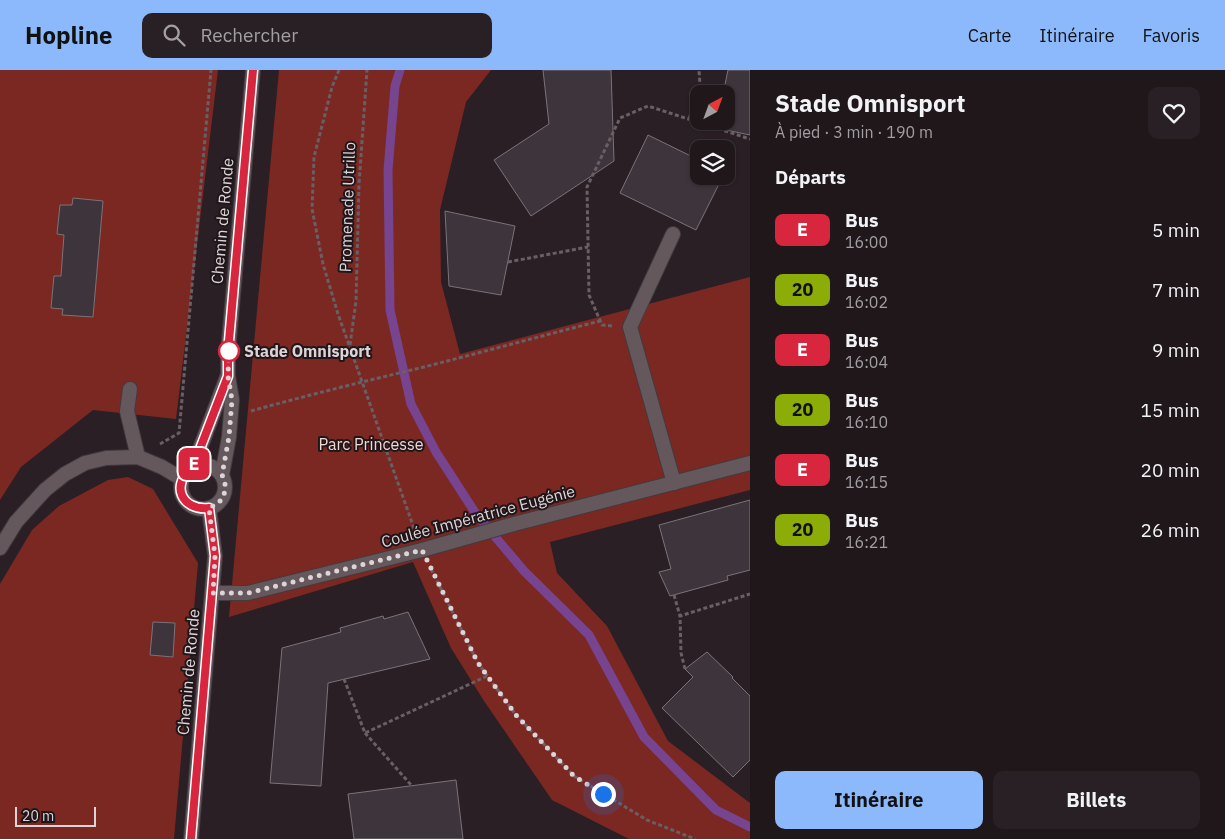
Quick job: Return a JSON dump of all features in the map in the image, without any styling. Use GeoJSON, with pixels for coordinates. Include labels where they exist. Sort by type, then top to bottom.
{"type":"FeatureCollection","features":[{"type":"Feature","properties":{"kind":"street","name":"Chemin de Ronde"},"geometry":{"type":"LineString","coordinates":[[191,839],[213,593],[215,556],[209,508],[220,501],[224,495],[225,488],[225,481],[222,475],[229,437],[232,400],[228,376],[228,352],[253,70]]}},
{"type":"Feature","properties":{"kind":"street"},"geometry":{"type":"LineString","coordinates":[[673,234],[630,328],[674,483]]}},
{"type":"Feature","properties":{"kind":"street","name":"Chemin de Ronde"},"geometry":{"type":"LineString","coordinates":[[182,479],[186,472],[193,467],[228,376]]}},
{"type":"Feature","properties":{"kind":"street"},"geometry":{"type":"LineString","coordinates":[[130,390],[127,411],[138,457]]}},
{"type":"Feature","properties":{"kind":"street"},"geometry":{"type":"LineString","coordinates":[[0,548],[16,522],[45,490],[65,474],[85,463],[106,458],[138,457],[162,467],[182,479],[182,495],[186,502],[193,507],[209,508]]}},
{"type":"Feature","properties":{"kind":"street","name":"Coulée Impératrice Eugénie"},"geometry":{"type":"LineString","coordinates":[[213,593],[248,593],[422,550],[514,524],[750,463]]}},
{"type":"Feature","properties":{"kind":"street"},"geometry":{"type":"LineString","coordinates":[[193,467],[201,464],[209,466],[216,469],[222,475]]}},
{"type":"Feature","properties":{"kind":"path"},"geometry":{"type":"LineString","coordinates":[[138,457],[179,433],[211,70]]}},
{"type":"Feature","properties":{"kind":"path","name":"Promenade Utrillo"},"geometry":{"type":"LineString","coordinates":[[339,70],[332,87],[314,157],[312,209],[322,264],[422,550],[478,663],[516,715],[574,776],[647,820],[695,839]]}},
{"type":"Feature","properties":{"kind":"path","name":"Promenade Utrillo"},"geometry":{"type":"LineString","coordinates":[[350,346],[356,301],[359,184],[367,70]]}},
{"type":"Feature","properties":{"kind":"path"},"geometry":{"type":"LineString","coordinates":[[689,119],[700,84],[699,70]]}},
{"type":"Feature","properties":{"kind":"path"},"geometry":{"type":"LineString","coordinates":[[630,328],[602,325],[589,295],[587,187],[620,118],[648,106],[750,139]]}},
{"type":"Feature","properties":{"kind":"path"},"geometry":{"type":"LineString","coordinates":[[508,262],[588,247]]}},
{"type":"Feature","properties":{"kind":"path"},"geometry":{"type":"LineString","coordinates":[[249,412],[289,400],[600,321]]}},
{"type":"Feature","properties":{"kind":"path"},"geometry":{"type":"LineString","coordinates":[[680,616],[750,594]]}},
{"type":"Feature","properties":{"kind":"path"},"geometry":{"type":"LineString","coordinates":[[674,595],[680,616],[681,654],[684,669]]}},
{"type":"Feature","properties":{"kind":"path"},"geometry":{"type":"LineString","coordinates":[[365,733],[487,676]]}},
{"type":"Feature","properties":{"kind":"path"},"geometry":{"type":"LineString","coordinates":[[344,679],[365,733],[412,786]]}},
{"type":"Feature","properties":{"kind":"green space"},"geometry":{"type":"Polygon","coordinates":[[[0,70],[218,70],[176,419],[93,410],[21,467],[0,500],[0,70]]]}},
{"type":"Feature","properties":{"kind":"green space","name":"Parc Princesse"},"geometry":{"type":"Polygon","coordinates":[[[279,70],[491,70],[466,102],[440,210],[441,282],[460,354],[750,277],[750,490],[550,542],[557,573],[607,626],[668,741],[750,803],[750,839],[629,839],[552,800],[484,701],[451,648],[413,562],[229,617],[279,70]]]}},
{"type":"Feature","properties":{"kind":"green space"},"geometry":{"type":"Polygon","coordinates":[[[128,477],[153,489],[198,563],[174,839],[0,839],[0,584],[32,530],[59,506],[108,480],[128,477]]]}},
{"type":"Feature","properties":{"kind":"building"},"geometry":{"type":"Polygon","coordinates":[[[543,70],[611,70],[614,161],[531,216],[494,160],[549,124],[543,70]]]}},
{"type":"Feature","properties":{"kind":"building"},"geometry":{"type":"Polygon","coordinates":[[[728,70],[750,70],[750,135],[726,130],[735,130],[735,85],[725,85],[728,70]]]}},
{"type":"Feature","properties":{"kind":"building"},"geometry":{"type":"Polygon","coordinates":[[[648,135],[690,156],[690,185],[718,185],[696,230],[620,193],[648,135]]]}},
{"type":"Feature","properties":{"kind":"building"},"geometry":{"type":"Polygon","coordinates":[[[73,198],[103,201],[93,317],[62,315],[63,309],[51,308],[54,276],[61,276],[64,235],[57,234],[60,205],[72,205],[73,198]]]}},
{"type":"Feature","properties":{"kind":"building"},"geometry":{"type":"Polygon","coordinates":[[[445,211],[515,226],[501,295],[449,286],[445,211]]]}},
{"type":"Feature","properties":{"kind":"building"},"geometry":{"type":"Polygon","coordinates":[[[750,500],[750,570],[727,576],[728,580],[670,596],[659,572],[671,569],[659,525],[750,500]]]}},
{"type":"Feature","properties":{"kind":"building"},"geometry":{"type":"Polygon","coordinates":[[[408,612],[430,659],[328,683],[321,786],[270,783],[282,648],[341,632],[340,628],[383,616],[384,619],[408,612]]]}},
{"type":"Feature","properties":{"kind":"building"},"geometry":{"type":"Polygon","coordinates":[[[153,622],[175,623],[173,657],[150,655],[153,622]]]}},
{"type":"Feature","properties":{"kind":"building"},"geometry":{"type":"Polygon","coordinates":[[[707,652],[750,696],[750,760],[733,777],[662,708],[693,677],[685,669],[707,652]]]}},
{"type":"Feature","properties":{"kind":"building"},"geometry":{"type":"Polygon","coordinates":[[[456,780],[463,839],[354,839],[348,794],[456,780]]]}},
{"type":"Feature","properties":{"kind":"waterway"},"geometry":{"type":"LineString","coordinates":[[400,70],[395,86],[388,170],[390,310],[411,404],[436,452],[476,514],[524,571],[589,635],[644,737],[716,810],[750,827]]}},
{"type":"Feature","properties":{"kind":"bus line","name":"E"},"geometry":{"type":"LineString","coordinates":[[191,839],[215,556],[209,508],[193,507],[186,502],[182,495],[181,487],[182,479],[186,472],[193,467],[228,376],[228,352],[253,70]]}},
{"type":"Feature","properties":{"kind":"place","name":"Stade Omnisport"},"geometry":{"type":"Point","coordinates":[229,351]}},
{"type":"Feature","properties":{"kind":"route"},"geometry":{"type":"LineString","coordinates":[[229,351],[228,376],[232,400],[229,437],[222,475],[225,481],[225,488],[224,495],[220,501],[209,508],[215,556],[213,593],[248,593],[422,550],[478,663],[516,715],[574,776],[603,794]]}}]}
